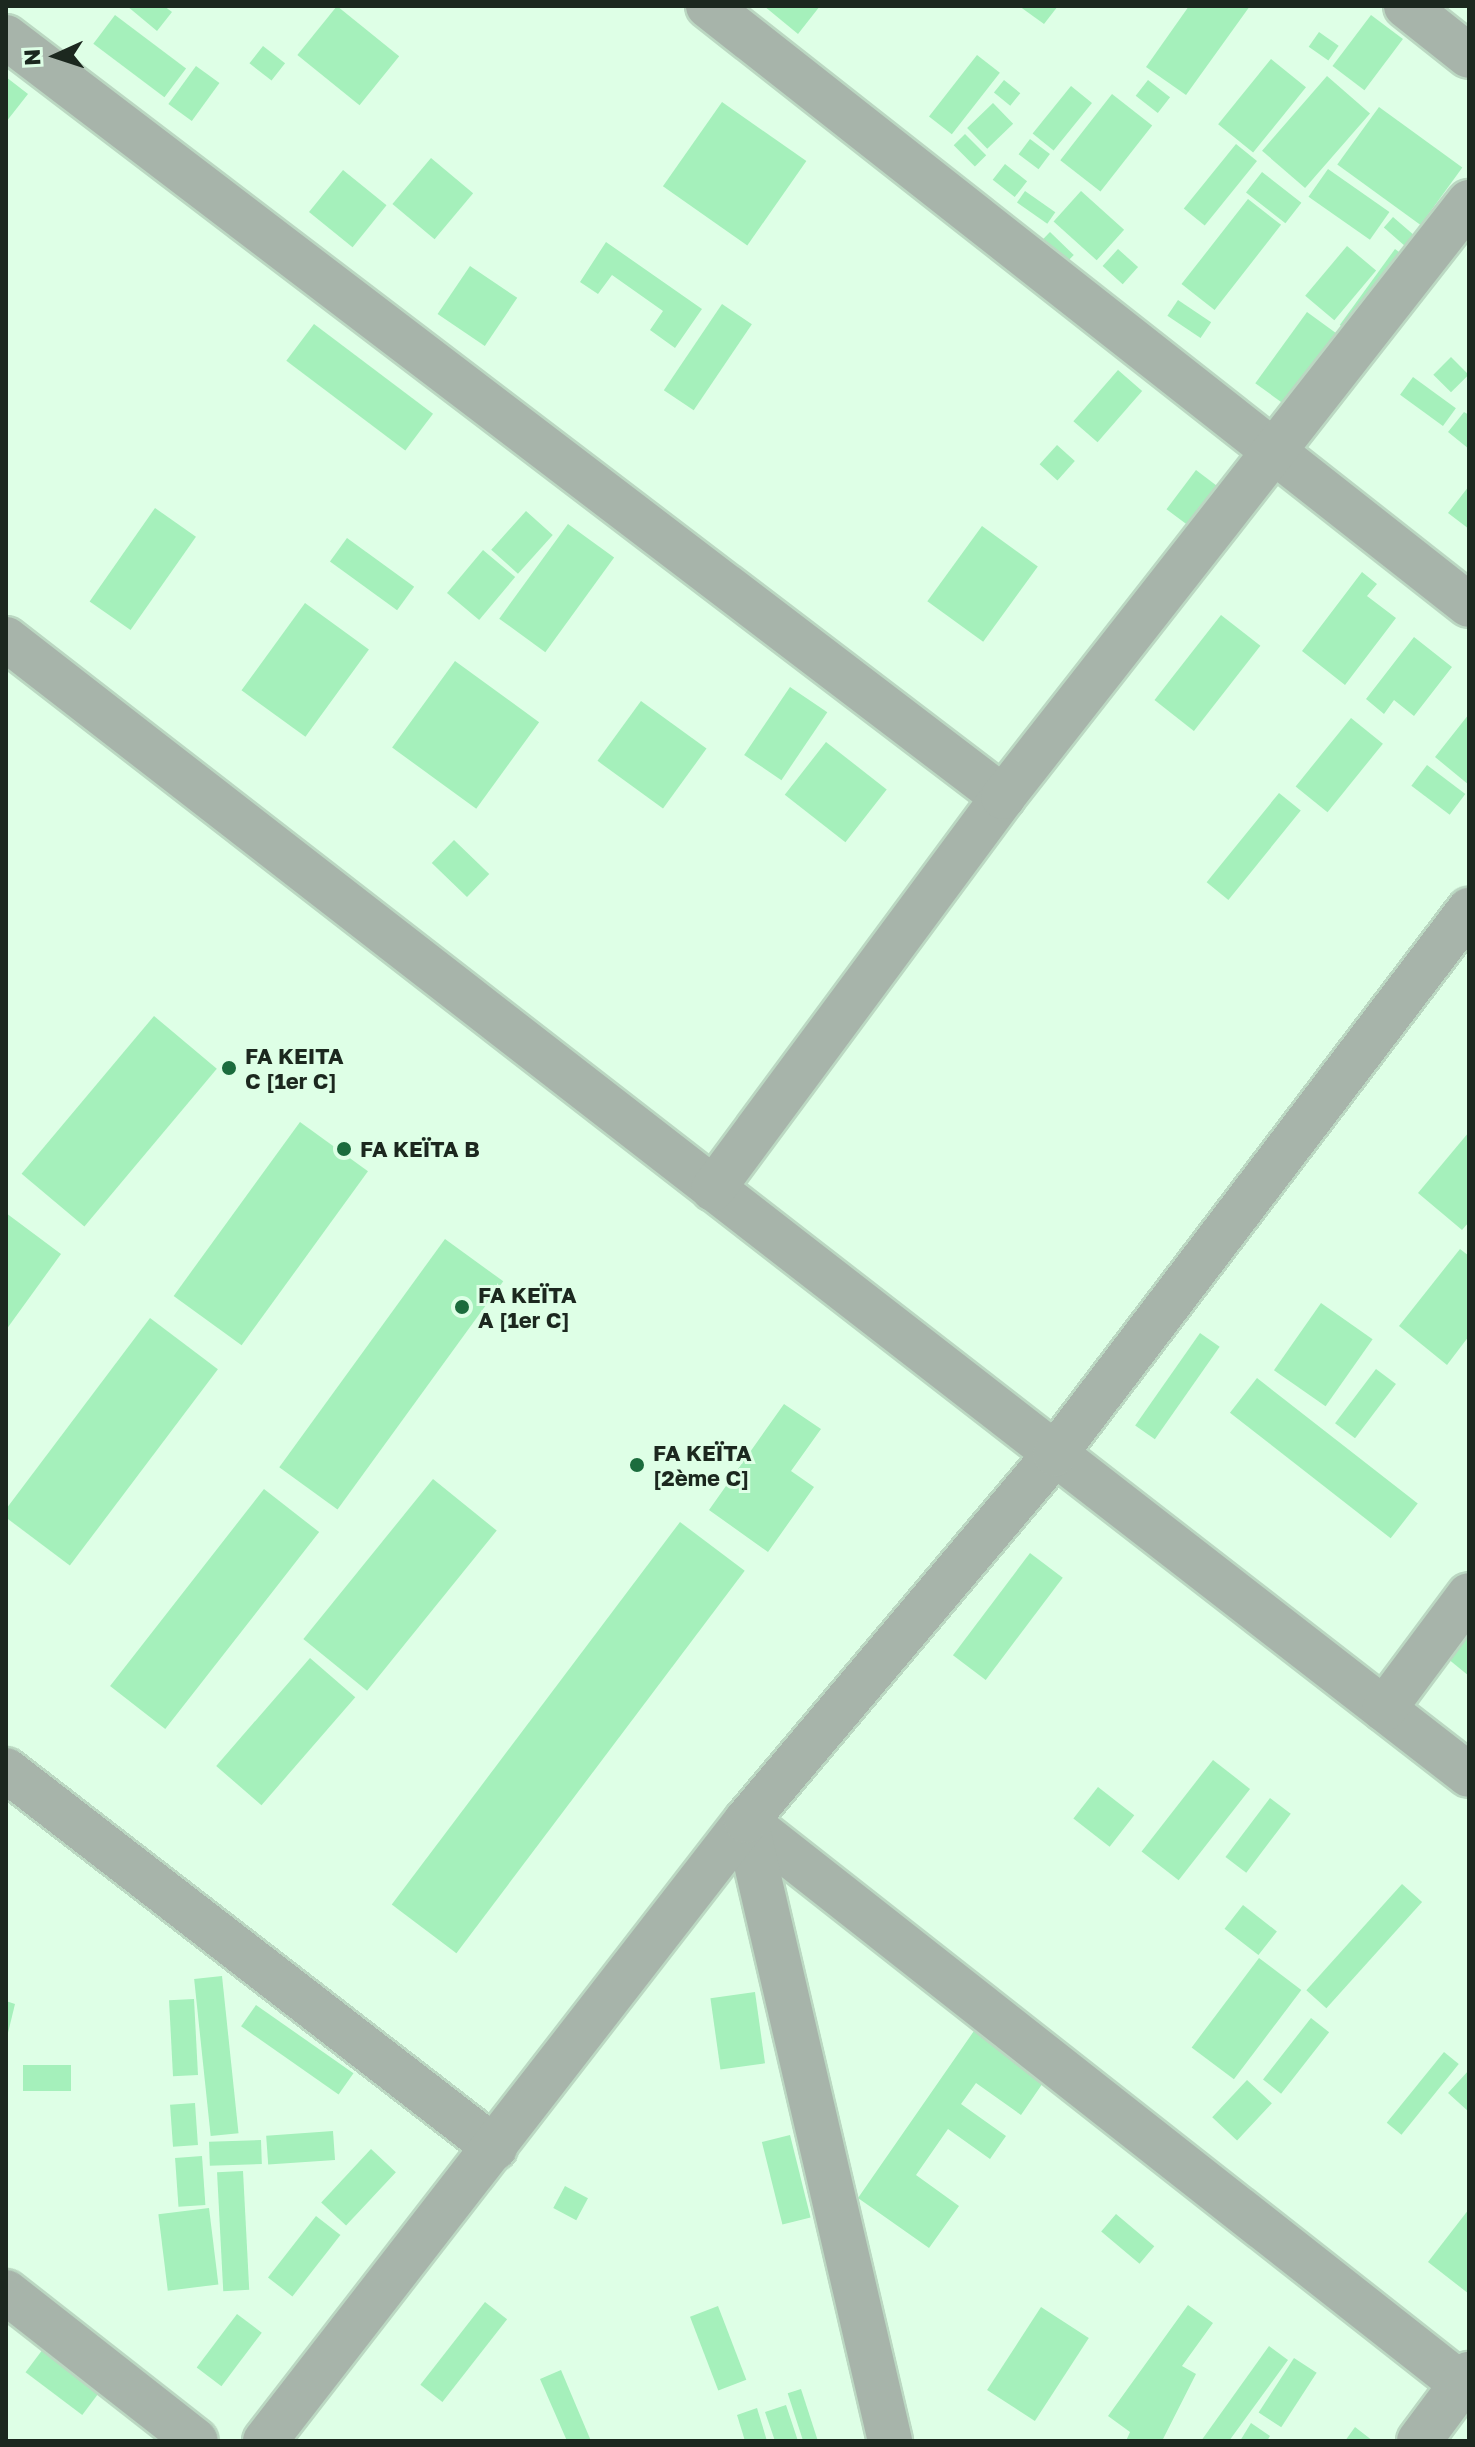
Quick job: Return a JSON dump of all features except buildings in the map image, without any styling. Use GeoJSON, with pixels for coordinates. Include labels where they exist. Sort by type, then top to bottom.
{"type":"FeatureCollection","features":[{"type":"Feature","properties":{"kind":"street"},"geometry":{"type":"LineString","coordinates":[[708,6],[1469,605]]}},
{"type":"Feature","properties":{"kind":"street"},"geometry":{"type":"LineString","coordinates":[[1406,6],[1469,56]]}},
{"type":"Feature","properties":{"kind":"street"},"geometry":{"type":"LineString","coordinates":[[6,37],[1003,797]]}},
{"type":"Feature","properties":{"kind":"street"},"geometry":{"type":"LineString","coordinates":[[713,1189],[1003,797],[1469,202]]}},
{"type":"Feature","properties":{"kind":"street"},"geometry":{"type":"LineString","coordinates":[[6,639],[1469,1775]]}},
{"type":"Feature","properties":{"kind":"street"},"geometry":{"type":"LineString","coordinates":[[265,2441],[746,1821],[1055,1454],[1469,910]]}},
{"type":"Feature","properties":{"kind":"street"},"geometry":{"type":"LineString","coordinates":[[1384,1709],[1469,1595]]}},
{"type":"Feature","properties":{"kind":"street"},"geometry":{"type":"LineString","coordinates":[[8,1782],[495,2148]]}},
{"type":"Feature","properties":{"kind":"street"},"geometry":{"type":"LineString","coordinates":[[746,1821],[1466,2383],[1419,2441]]}},
{"type":"Feature","properties":{"kind":"street"},"geometry":{"type":"LineString","coordinates":[[746,1821],[890,2441]]}},
{"type":"Feature","properties":{"kind":"street"},"geometry":{"type":"LineString","coordinates":[[6,2292],[196,2441]]}},
{"type":"Feature","properties":{"kind":"place","name":"FA KEITA C [1er C]"},"geometry":{"type":"Point","coordinates":[229,1068]}},
{"type":"Feature","properties":{"kind":"place","name":"FA KEÏTA B"},"geometry":{"type":"Point","coordinates":[344,1149]}},
{"type":"Feature","properties":{"kind":"place","name":"FA KEÏTA A [1er C]"},"geometry":{"type":"Point","coordinates":[462,1307]}},
{"type":"Feature","properties":{"kind":"place","name":"FA KEÏTA [2ème C]"},"geometry":{"type":"Point","coordinates":[637,1465]}}]}
